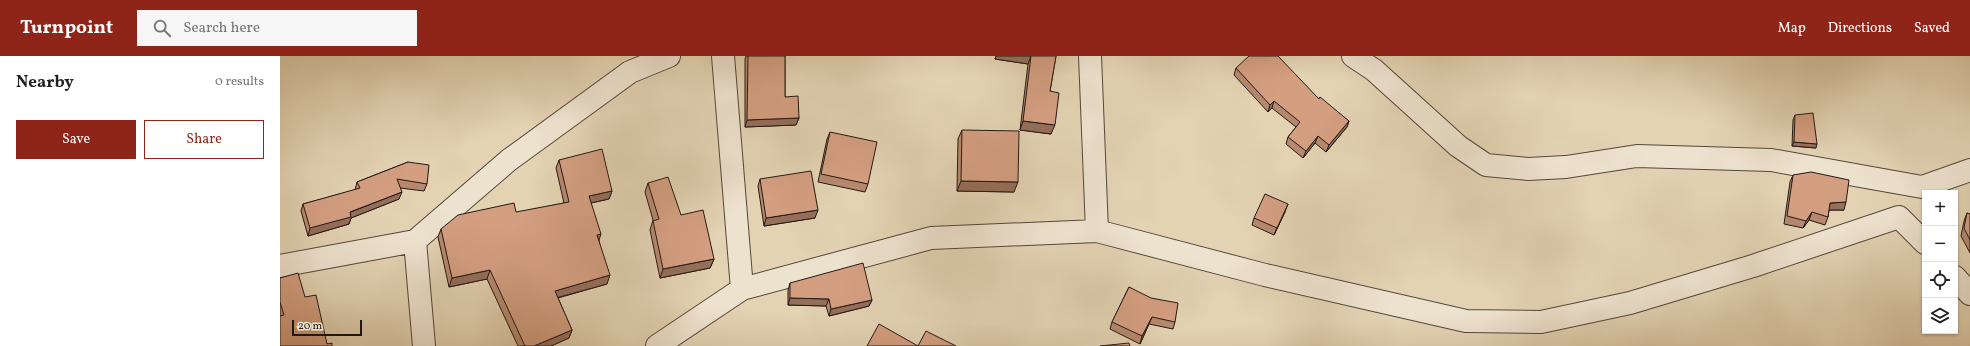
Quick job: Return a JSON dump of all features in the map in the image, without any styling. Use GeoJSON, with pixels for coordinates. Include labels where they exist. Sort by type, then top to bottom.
{"type":"FeatureCollection","features":[{"type":"Feature","properties":{"kind":"street"},"geometry":{"type":"LineString","coordinates":[[280,266],[415,241],[509,160],[630,72],[669,56]]}},
{"type":"Feature","properties":{"kind":"street"},"geometry":{"type":"LineString","coordinates":[[723,56],[742,289]]}},
{"type":"Feature","properties":{"kind":"street"},"geometry":{"type":"LineString","coordinates":[[1090,56],[1097,231]]}},
{"type":"Feature","properties":{"kind":"street"},"geometry":{"type":"LineString","coordinates":[[1353,56],[1374,63],[1458,146],[1486,165],[1528,169],[1566,167],[1637,156],[1771,160],[1922,187],[1970,170]]}},
{"type":"Feature","properties":{"kind":"street"},"geometry":{"type":"LineString","coordinates":[[657,346],[742,289],[931,238],[1097,231],[1265,275],[1466,321],[1542,322],[1630,303],[1753,266],[1899,217],[1922,240]]}},
{"type":"Feature","properties":{"kind":"street"},"geometry":{"type":"LineString","coordinates":[[415,241],[424,346]]}},
{"type":"Feature","properties":{"kind":"street"},"geometry":{"type":"LineString","coordinates":[[1958,280],[1970,294]]}},
{"type":"Feature","properties":{"kind":"building"},"geometry":{"type":"Polygon","coordinates":[[[748,56],[785,56],[785,97],[798,96],[799,118],[747,120],[748,56]]]}},
{"type":"Feature","properties":{"kind":"building"},"geometry":{"type":"Polygon","coordinates":[[[1031,56],[1056,56],[1050,91],[1059,93],[1055,125],[1023,121],[1031,56]]]}},
{"type":"Feature","properties":{"kind":"building"},"geometry":{"type":"Polygon","coordinates":[[[1249,56],[1278,56],[1319,99],[1320,97],[1349,121],[1329,145],[1318,136],[1306,151],[1288,137],[1300,122],[1274,101],[1270,105],[1236,68],[1249,56]]]}},
{"type":"Feature","properties":{"kind":"building"},"geometry":{"type":"Polygon","coordinates":[[[1813,113],[1817,144],[1794,142],[1795,115],[1813,113]]]}},
{"type":"Feature","properties":{"kind":"building"},"geometry":{"type":"Polygon","coordinates":[[[962,130],[1019,131],[1018,182],[961,181],[962,130]]]}},
{"type":"Feature","properties":{"kind":"building"},"geometry":{"type":"Polygon","coordinates":[[[830,132],[877,142],[868,184],[821,174],[830,132]]]}},
{"type":"Feature","properties":{"kind":"building"},"geometry":{"type":"Polygon","coordinates":[[[602,149],[612,191],[589,196],[601,234],[597,235],[610,275],[555,291],[572,330],[534,346],[525,346],[490,270],[452,278],[441,229],[458,215],[514,203],[516,212],[569,202],[559,160],[602,149]]]}},
{"type":"Feature","properties":{"kind":"building"},"geometry":{"type":"Polygon","coordinates":[[[408,162],[429,165],[427,184],[397,179],[402,192],[350,212],[351,217],[310,228],[303,204],[360,188],[357,182],[408,162]]]}},
{"type":"Feature","properties":{"kind":"building"},"geometry":{"type":"Polygon","coordinates":[[[811,171],[818,210],[766,218],[760,179],[811,171]]]}},
{"type":"Feature","properties":{"kind":"building"},"geometry":{"type":"Polygon","coordinates":[[[1811,172],[1849,180],[1846,202],[1830,203],[1828,217],[1812,212],[1806,221],[1787,216],[1793,175],[1811,172]]]}},
{"type":"Feature","properties":{"kind":"building"},"geometry":{"type":"Polygon","coordinates":[[[668,177],[681,215],[703,210],[714,259],[663,269],[653,221],[659,219],[648,183],[668,177]]]}},
{"type":"Feature","properties":{"kind":"building"},"geometry":{"type":"Polygon","coordinates":[[[1265,194],[1288,204],[1277,228],[1254,218],[1265,194]]]}},
{"type":"Feature","properties":{"kind":"building"},"geometry":{"type":"Polygon","coordinates":[[[1967,213],[1970,214],[1970,240],[1964,228],[1967,213]]]}},
{"type":"Feature","properties":{"kind":"building"},"geometry":{"type":"Polygon","coordinates":[[[863,263],[872,300],[831,309],[829,299],[790,298],[790,283],[863,263]]]}},
{"type":"Feature","properties":{"kind":"building"},"geometry":{"type":"Polygon","coordinates":[[[298,273],[305,297],[316,295],[327,344],[332,343],[332,346],[280,346],[280,316],[284,315],[280,302],[280,278],[298,273]]]}},
{"type":"Feature","properties":{"kind":"building"},"geometry":{"type":"Polygon","coordinates":[[[1129,287],[1151,298],[1178,303],[1175,322],[1152,317],[1142,336],[1112,322],[1129,287]]]}},
{"type":"Feature","properties":{"kind":"building"},"geometry":{"type":"Polygon","coordinates":[[[879,324],[918,346],[867,346],[879,324]]]}},
{"type":"Feature","properties":{"kind":"building"},"geometry":{"type":"Polygon","coordinates":[[[926,331],[956,346],[918,346],[926,331]]]}},
{"type":"Feature","properties":{"kind":"building"},"geometry":{"type":"Polygon","coordinates":[[[1129,343],[1130,346],[1100,346],[1129,343]]]}}]}
